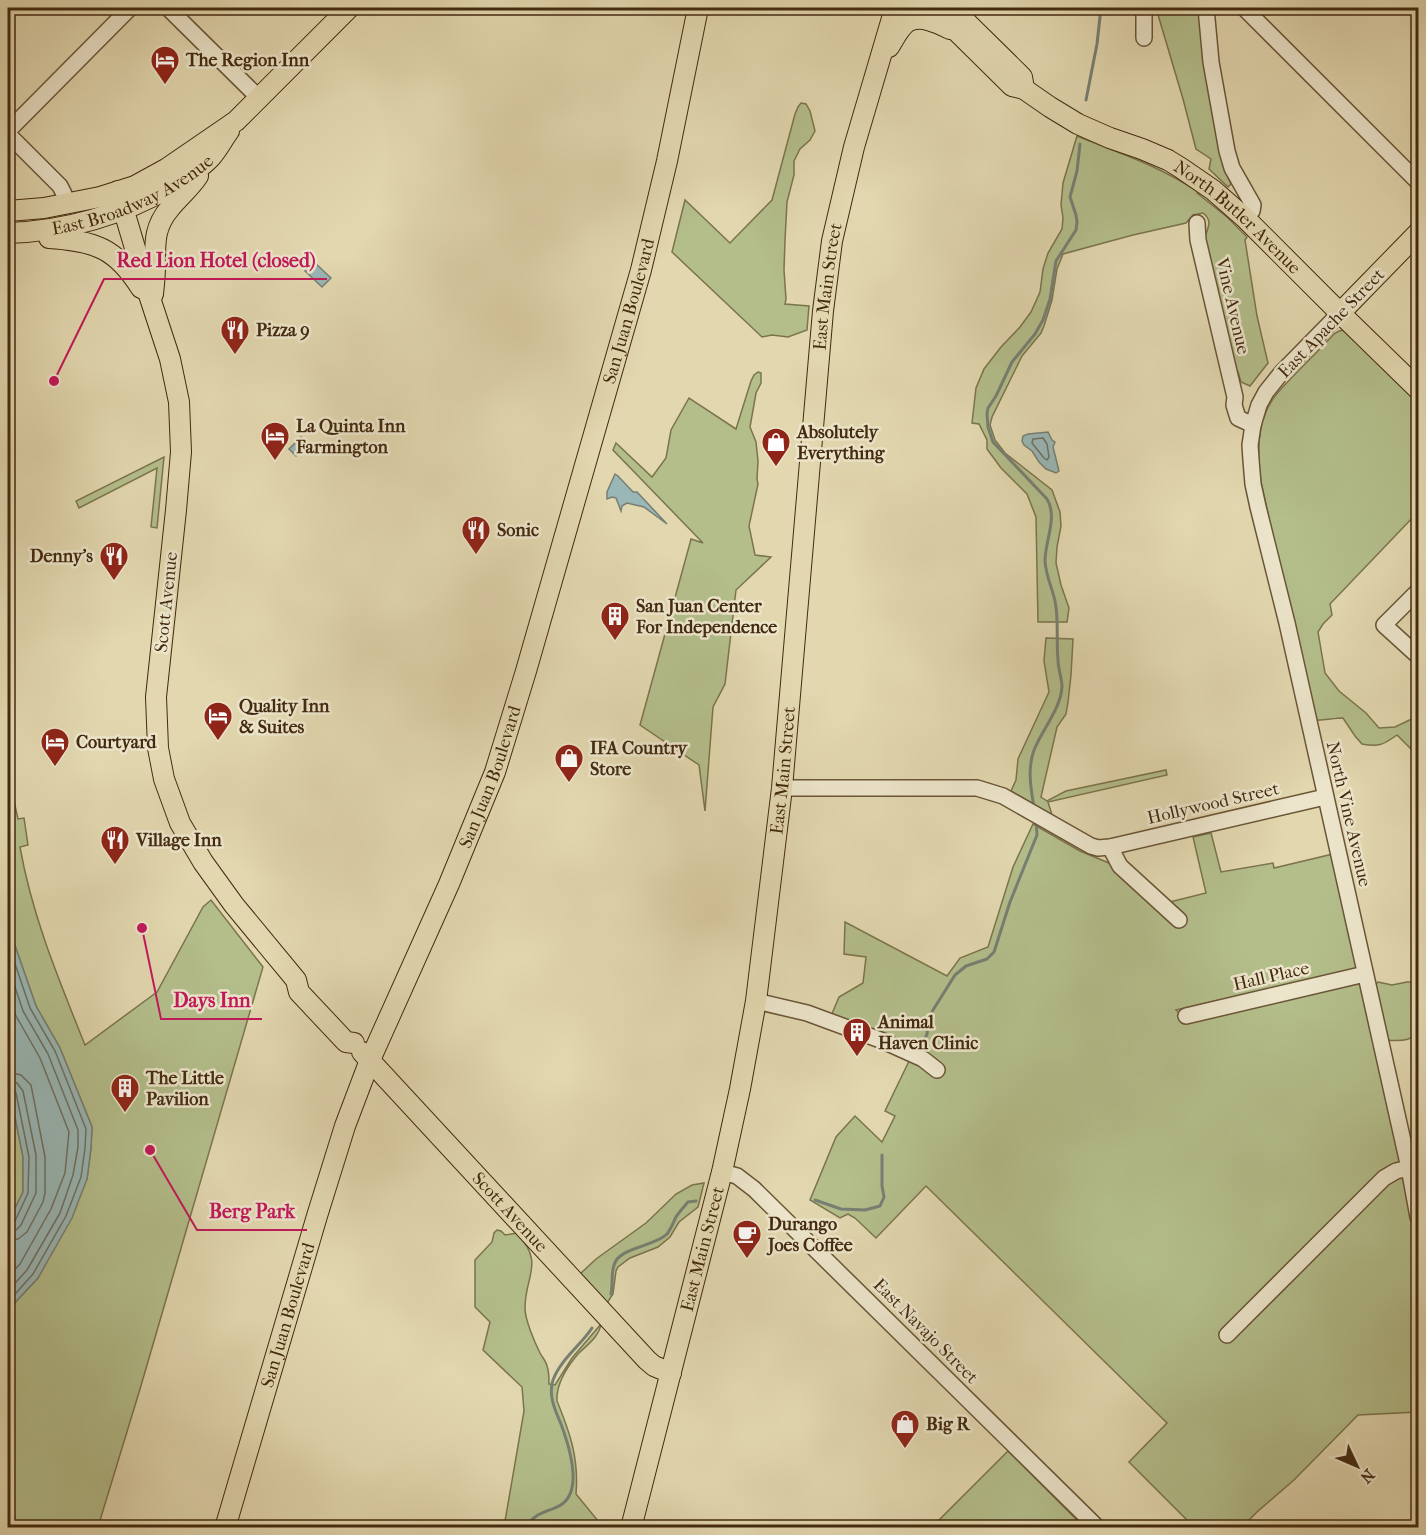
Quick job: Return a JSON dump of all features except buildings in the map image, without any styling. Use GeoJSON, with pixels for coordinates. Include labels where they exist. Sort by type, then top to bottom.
{"type":"FeatureCollection","features":[{"type":"Feature","properties":{"kind":"main road","name":"East Broadway Avenue"},"geometry":{"type":"LineString","coordinates":[[8,211],[66,204],[121,201],[175,184],[210,158],[236,121],[349,8]]}},
{"type":"Feature","properties":{"kind":"main road","name":"San Juan Boulevard"},"geometry":{"type":"LineString","coordinates":[[225,1527],[332,1166],[370,1060],[449,884],[495,771],[533,649],[641,270],[667,161],[698,8]]}},
{"type":"Feature","properties":{"kind":"main road","name":"East Main Street"},"geometry":{"type":"LineString","coordinates":[[631,1527],[722,1172],[756,1000],[782,788],[823,311],[832,241],[854,147],[895,8]]}},
{"type":"Feature","properties":{"kind":"main road","name":"North Butler Avenue"},"geometry":{"type":"LineString","coordinates":[[933,8],[1012,86],[1024,89],[1078,124],[1142,149],[1181,168],[1213,190],[1245,218],[1419,388]]}},
{"type":"Feature","properties":{"kind":"main road","name":"North Butler Avenue"},"geometry":{"type":"LineString","coordinates":[[952,8],[1022,77],[1024,89]]}},
{"type":"Feature","properties":{"kind":"main road"},"geometry":{"type":"LineString","coordinates":[[879,61],[901,28],[913,20],[931,21],[959,34]]}},
{"type":"Feature","properties":{"kind":"main road","name":"East Broadway Avenue"},"geometry":{"type":"LineString","coordinates":[[8,234],[67,227],[99,219],[145,181],[236,121]]}},
{"type":"Feature","properties":{"kind":"main road"},"geometry":{"type":"LineString","coordinates":[[152,306],[154,247],[158,229],[167,212],[193,184],[210,158]]}},
{"type":"Feature","properties":{"kind":"main road","name":"Scott Avenue"},"geometry":{"type":"LineString","coordinates":[[121,201],[170,359],[178,402],[181,452],[156,697],[156,729],[160,763],[174,809],[195,849],[234,905],[296,980],[307,984],[354,1034],[354,1043],[647,1360],[654,1366],[671,1373]]}},
{"type":"Feature","properties":{"kind":"main road","name":"East Apache Street"},"geometry":{"type":"LineString","coordinates":[[1340,313],[1419,233]]}},
{"type":"Feature","properties":{"kind":"main road"},"geometry":{"type":"LineString","coordinates":[[8,234],[76,240],[103,249],[121,261],[134,276],[152,306]]}},
{"type":"Feature","properties":{"kind":"main road"},"geometry":{"type":"LineString","coordinates":[[1364,288],[1363,318],[1390,346],[1400,370]]}},
{"type":"Feature","properties":{"kind":"street"},"geometry":{"type":"LineString","coordinates":[[66,204],[60,186],[8,132],[130,8]]}},
{"type":"Feature","properties":{"kind":"street"},"geometry":{"type":"LineString","coordinates":[[168,8],[259,98]]}},
{"type":"Feature","properties":{"kind":"street"},"geometry":{"type":"LineString","coordinates":[[1142,8],[1144,38]]}},
{"type":"Feature","properties":{"kind":"street"},"geometry":{"type":"LineString","coordinates":[[1206,8],[1211,62],[1227,151],[1232,168],[1253,205],[1252,211],[1245,218]]}},
{"type":"Feature","properties":{"kind":"street"},"geometry":{"type":"LineString","coordinates":[[1244,8],[1419,182]]}},
{"type":"Feature","properties":{"kind":"street","name":"Vine Avenue"},"geometry":{"type":"LineString","coordinates":[[1197,224],[1198,240],[1235,398],[1255,417]]}},
{"type":"Feature","properties":{"kind":"street","name":"East Apache Street"},"geometry":{"type":"LineString","coordinates":[[1255,417],[1266,392],[1274,382],[1340,313]]}},
{"type":"Feature","properties":{"kind":"street","name":"North Vine Avenue"},"geometry":{"type":"LineString","coordinates":[[1255,417],[1250,445],[1253,484],[1287,623],[1419,1218]]}},
{"type":"Feature","properties":{"kind":"street"},"geometry":{"type":"LineString","coordinates":[[1418,656],[1384,625],[1419,591]]}},
{"type":"Feature","properties":{"kind":"street"},"geometry":{"type":"LineString","coordinates":[[782,788],[978,788],[1003,796],[1091,846],[1110,847],[1120,866],[1179,920]]}},
{"type":"Feature","properties":{"kind":"street","name":"Hollywood Street"},"geometry":{"type":"LineString","coordinates":[[1110,847],[1325,797]]}},
{"type":"Feature","properties":{"kind":"street","name":"Hall Place"},"geometry":{"type":"LineString","coordinates":[[1186,1016],[1365,974]]}},
{"type":"Feature","properties":{"kind":"street"},"geometry":{"type":"LineString","coordinates":[[756,1000],[807,1013],[883,1041],[923,1059],[937,1070]]}},
{"type":"Feature","properties":{"kind":"street"},"geometry":{"type":"LineString","coordinates":[[1227,1335],[1384,1178],[1396,1171],[1409,1168]]}},
{"type":"Feature","properties":{"kind":"street","name":"East Navajo Street"},"geometry":{"type":"LineString","coordinates":[[722,1172],[737,1176],[754,1189],[1098,1527]]}},
{"type":"Feature","properties":{"kind":"green space"},"geometry":{"type":"Polygon","coordinates":[[[1156,8],[1202,8],[1228,177],[1231,184],[1228,187],[1209,169],[1211,159],[1196,149],[1156,8]]]}},
{"type":"Feature","properties":{"kind":"green space"},"geometry":{"type":"Polygon","coordinates":[[[801,103],[806,104],[810,111],[815,131],[810,140],[800,149],[794,161],[794,175],[787,202],[784,270],[785,304],[809,306],[807,330],[788,337],[772,335],[762,337],[672,252],[685,200],[730,243],[772,200],[795,114],[801,103]]]}},
{"type":"Feature","properties":{"kind":"green space"},"geometry":{"type":"Polygon","coordinates":[[[1077,136],[1139,161],[1184,183],[1198,192],[1247,237],[1245,240],[1257,316],[1268,363],[1250,386],[1241,382],[1238,372],[1235,372],[1205,237],[1209,221],[1203,213],[1193,215],[1186,223],[1063,254],[1057,269],[1052,300],[1044,326],[1022,356],[990,425],[995,440],[1005,453],[1052,490],[1060,512],[1061,526],[1056,563],[1069,608],[1067,622],[1038,622],[1036,517],[1027,494],[1001,468],[987,449],[987,440],[979,424],[972,423],[976,388],[984,369],[1031,312],[1040,292],[1048,253],[1062,229],[1063,183],[1077,136]]]}},
{"type":"Feature","properties":{"kind":"green space"},"geometry":{"type":"Polygon","coordinates":[[[1343,330],[1348,331],[1418,401],[1418,512],[1330,604],[1332,615],[1318,632],[1325,673],[1339,691],[1366,713],[1379,728],[1395,727],[1418,716],[1418,756],[1397,735],[1381,744],[1362,744],[1343,718],[1314,720],[1261,482],[1260,437],[1263,420],[1269,406],[1284,385],[1334,334],[1343,330]]]}},
{"type":"Feature","properties":{"kind":"green space"},"geometry":{"type":"Polygon","coordinates":[[[758,372],[761,373],[761,383],[756,393],[750,427],[756,442],[758,484],[749,526],[755,555],[771,557],[736,590],[725,684],[713,707],[705,811],[699,765],[640,725],[691,539],[703,543],[613,450],[616,443],[652,477],[666,458],[671,430],[689,398],[736,429],[751,381],[758,372]]]}},
{"type":"Feature","properties":{"kind":"green space"},"geometry":{"type":"Polygon","coordinates":[[[164,457],[157,528],[151,527],[157,468],[79,508],[76,501],[164,457]]]}},
{"type":"Feature","properties":{"kind":"green space"},"geometry":{"type":"Polygon","coordinates":[[[1046,638],[1073,639],[1066,714],[1057,727],[1041,797],[1047,801],[1066,791],[1166,770],[1167,775],[1048,802],[1052,815],[1011,791],[1016,780],[1018,759],[1049,692],[1044,661],[1046,638]]]}},
{"type":"Feature","properties":{"kind":"green space"},"geometry":{"type":"Polygon","coordinates":[[[8,774],[18,819],[24,818],[28,845],[20,847],[32,898],[47,948],[85,1045],[157,992],[203,907],[211,900],[263,967],[98,1527],[8,1527],[8,1310],[38,1278],[87,1179],[92,1127],[60,1048],[36,1006],[12,937],[8,920],[8,774]]]}},
{"type":"Feature","properties":{"kind":"green space"},"geometry":{"type":"Polygon","coordinates":[[[1033,824],[1080,851],[1109,863],[1174,926],[1184,916],[1170,902],[1206,893],[1193,837],[1211,833],[1221,872],[1273,863],[1274,868],[1333,854],[1356,969],[1176,1010],[1190,1023],[1361,984],[1411,1207],[1418,1252],[1418,1412],[1358,1415],[1294,1480],[1242,1527],[1203,1527],[1197,1521],[1192,1525],[1129,1462],[1167,1423],[926,1186],[876,1238],[855,1218],[848,1214],[840,1218],[810,1200],[836,1137],[855,1116],[882,1142],[895,1116],[885,1111],[911,1057],[926,1066],[929,1054],[831,1016],[839,997],[863,983],[866,957],[844,954],[845,922],[947,976],[960,958],[988,947],[1013,867],[1033,824]]]}},
{"type":"Feature","properties":{"kind":"green space"},"geometry":{"type":"Polygon","coordinates":[[[1378,982],[1392,985],[1413,982],[1417,1025],[1414,1036],[1410,1039],[1386,1040],[1374,987],[1378,982]]]}},
{"type":"Feature","properties":{"kind":"green space"},"geometry":{"type":"Polygon","coordinates":[[[8,1082],[23,1157],[23,1192],[8,1223],[8,1082]]]}},
{"type":"Feature","properties":{"kind":"green space"},"geometry":{"type":"Polygon","coordinates":[[[704,1183],[698,1207],[679,1222],[670,1237],[658,1247],[630,1258],[618,1267],[613,1294],[607,1303],[580,1274],[596,1259],[646,1223],[676,1194],[692,1185],[704,1183]]]}},
{"type":"Feature","properties":{"kind":"green space"},"geometry":{"type":"Polygon","coordinates":[[[497,1230],[505,1235],[517,1233],[530,1253],[532,1270],[525,1313],[533,1338],[549,1372],[549,1384],[555,1385],[572,1358],[601,1324],[595,1337],[566,1370],[558,1388],[557,1401],[572,1446],[577,1481],[576,1494],[603,1527],[504,1527],[524,1411],[522,1387],[483,1350],[490,1322],[475,1307],[475,1260],[492,1242],[497,1230]]]}},
{"type":"Feature","properties":{"kind":"green space"},"geometry":{"type":"Polygon","coordinates":[[[1008,1451],[1084,1527],[932,1527],[1008,1451]]]}},
{"type":"Feature","properties":{"kind":"water"},"geometry":{"type":"Polygon","coordinates":[[[314,262],[331,278],[322,287],[305,271],[314,262]]]}},
{"type":"Feature","properties":{"kind":"water"},"geometry":{"type":"Polygon","coordinates":[[[1048,432],[1055,442],[1053,447],[1059,471],[1056,473],[1046,469],[1022,441],[1023,436],[1028,434],[1048,432]]]}},
{"type":"Feature","properties":{"kind":"water"},"geometry":{"type":"Polygon","coordinates":[[[301,437],[308,444],[296,456],[289,449],[301,437]]]}},
{"type":"Feature","properties":{"kind":"water"},"geometry":{"type":"Polygon","coordinates":[[[615,474],[633,492],[637,492],[667,524],[644,507],[627,503],[622,506],[621,511],[616,498],[607,499],[607,492],[615,474]]]}},
{"type":"Feature","properties":{"kind":"water"},"geometry":{"type":"Polygon","coordinates":[[[8,920],[36,1006],[60,1048],[92,1127],[87,1179],[72,1218],[38,1278],[8,1310],[8,1223],[23,1192],[23,1157],[8,1082],[8,920]]]}},
{"type":"Feature","properties":{"kind":"waterway"},"geometry":{"type":"LineString","coordinates":[[1086,100],[1097,44],[1101,8]]}},
{"type":"Feature","properties":{"kind":"waterway"},"geometry":{"type":"LineString","coordinates":[[1034,808],[1030,779],[1032,757],[1037,742],[1058,703],[1062,687],[1058,663],[1056,608],[1045,561],[1051,513],[1047,499],[993,442],[987,414],[1012,362],[1035,334],[1043,320],[1050,299],[1056,261],[1076,230],[1076,215],[1070,197],[1077,171],[1080,144]]}},
{"type":"Feature","properties":{"kind":"waterway"},"geometry":{"type":"LineString","coordinates":[[922,1046],[933,1010],[955,975],[966,966],[987,959],[994,952],[1010,902],[1037,835],[1036,820]]}},
{"type":"Feature","properties":{"kind":"waterway"},"geometry":{"type":"LineString","coordinates":[[815,1200],[841,1209],[865,1210],[880,1206],[884,1197],[882,1155]]}},
{"type":"Feature","properties":{"kind":"waterway"},"geometry":{"type":"LineString","coordinates":[[611,1294],[613,1268],[617,1259],[667,1234],[677,1215],[688,1202],[696,1201]]}},
{"type":"Feature","properties":{"kind":"waterway"},"geometry":{"type":"LineString","coordinates":[[524,1528],[538,1515],[563,1503],[572,1489],[573,1470],[569,1450],[551,1391],[553,1380],[561,1365],[592,1328]]}},
{"type":"Feature","properties":{"kind":"place","name":"The Region Inn"},"geometry":{"type":"Point","coordinates":[165,86]}},
{"type":"Feature","properties":{"kind":"place","name":"Pizza 9"},"geometry":{"type":"Point","coordinates":[235,356]}},
{"type":"Feature","properties":{"kind":"place","name":"Red Lion Hotel (closed)"},"geometry":{"type":"Point","coordinates":[54,381]}},
{"type":"Feature","properties":{"kind":"place","name":"La Quinta Inn Farmington"},"geometry":{"type":"Point","coordinates":[275,462]}},
{"type":"Feature","properties":{"kind":"place","name":"Absolutely Everything"},"geometry":{"type":"Point","coordinates":[776,468]}},
{"type":"Feature","properties":{"kind":"place","name":"Sonic"},"geometry":{"type":"Point","coordinates":[476,556]}},
{"type":"Feature","properties":{"kind":"place","name":"Denny's"},"geometry":{"type":"Point","coordinates":[114,582]}},
{"type":"Feature","properties":{"kind":"place","name":"San Juan Center For Independence"},"geometry":{"type":"Point","coordinates":[615,642]}},
{"type":"Feature","properties":{"kind":"place","name":"Quality Inn & Suites"},"geometry":{"type":"Point","coordinates":[218,742]}},
{"type":"Feature","properties":{"kind":"place","name":"Courtyard"},"geometry":{"type":"Point","coordinates":[55,768]}},
{"type":"Feature","properties":{"kind":"place","name":"IFA Country Store"},"geometry":{"type":"Point","coordinates":[569,784]}},
{"type":"Feature","properties":{"kind":"place","name":"Village Inn"},"geometry":{"type":"Point","coordinates":[115,866]}},
{"type":"Feature","properties":{"kind":"place","name":"Days Inn"},"geometry":{"type":"Point","coordinates":[142,928]}},
{"type":"Feature","properties":{"kind":"place","name":"Animal Haven Clinic"},"geometry":{"type":"Point","coordinates":[857,1058]}},
{"type":"Feature","properties":{"kind":"place","name":"The Little Pavilion"},"geometry":{"type":"Point","coordinates":[125,1114]}},
{"type":"Feature","properties":{"kind":"place","name":"Berg Park"},"geometry":{"type":"Point","coordinates":[150,1150]}},
{"type":"Feature","properties":{"kind":"place","name":"Durango Joes Coffee"},"geometry":{"type":"Point","coordinates":[747,1260]}},
{"type":"Feature","properties":{"kind":"place","name":"Big R"},"geometry":{"type":"Point","coordinates":[905,1450]}}]}
